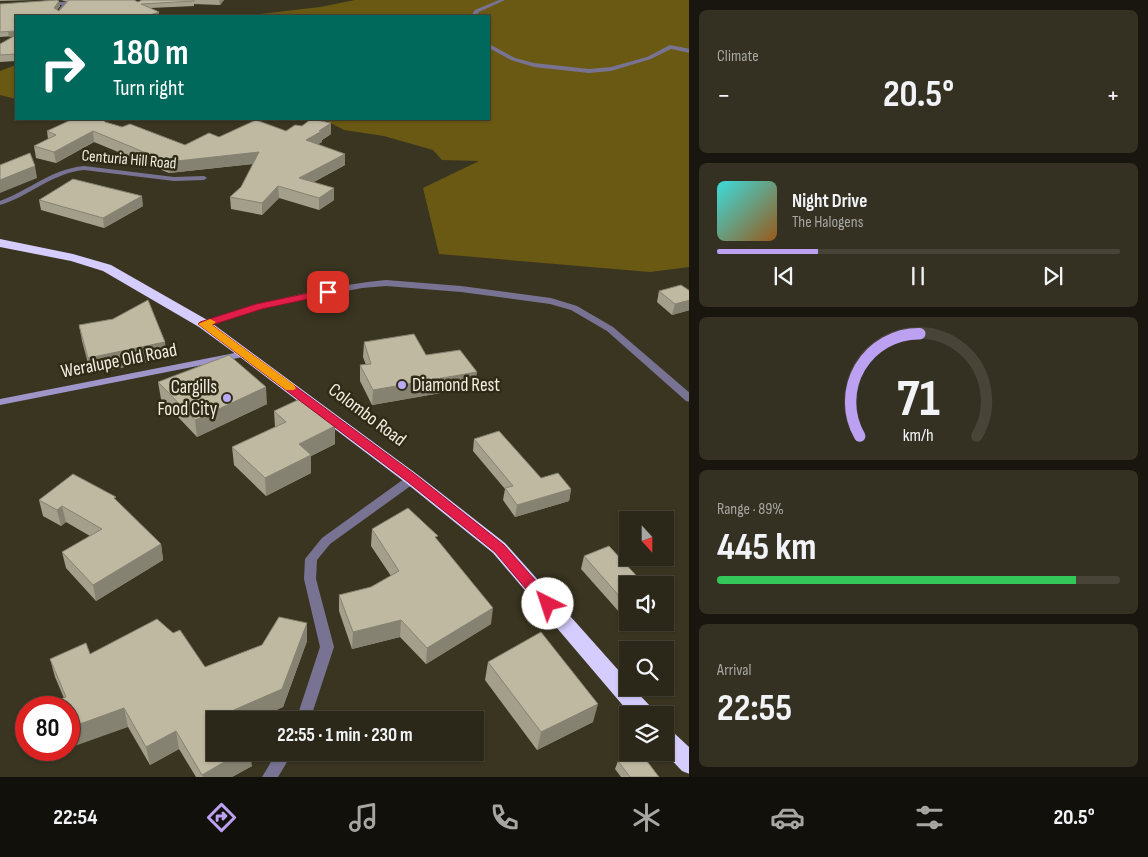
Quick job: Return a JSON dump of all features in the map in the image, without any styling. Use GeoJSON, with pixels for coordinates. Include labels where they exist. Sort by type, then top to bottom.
{"type":"FeatureCollection","features":[{"type":"Feature","properties":{"kind":"highway","name":"Colombo Road"},"geometry":{"type":"LineString","coordinates":[[0,244],[74,258],[107,268],[204,324],[412,479],[499,548],[636,706]]}},
{"type":"Feature","properties":{"kind":"highway"},"geometry":{"type":"LineString","coordinates":[[674,748],[689,764]]}},
{"type":"Feature","properties":{"kind":"street"},"geometry":{"type":"LineString","coordinates":[[475,15],[477,11],[503,0]]}},
{"type":"Feature","properties":{"kind":"street"},"geometry":{"type":"LineString","coordinates":[[39,3],[66,4],[60,12]]}},
{"type":"Feature","properties":{"kind":"street"},"geometry":{"type":"LineString","coordinates":[[490,47],[513,59],[534,65],[589,71],[611,69],[649,58],[670,47],[689,51]]}},
{"type":"Feature","properties":{"kind":"street"},"geometry":{"type":"LineString","coordinates":[[204,324],[259,306],[362,285],[386,283],[461,289],[551,301],[574,308],[610,329],[689,400]]}},
{"type":"Feature","properties":{"kind":"street","name":"Weralupe Old Road"},"geometry":{"type":"LineString","coordinates":[[0,402],[245,354]]}},
{"type":"Feature","properties":{"kind":"street"},"geometry":{"type":"LineString","coordinates":[[306,711],[327,648],[310,579],[311,559],[326,541],[412,479]]}},
{"type":"Feature","properties":{"kind":"street"},"geometry":{"type":"LineString","coordinates":[[270,777],[280,761]]}},
{"type":"Feature","properties":{"kind":"lane","name":"Centuria Hill Road"},"geometry":{"type":"LineString","coordinates":[[0,204],[22,194],[41,181],[69,169],[84,168],[174,179],[204,178]]}},
{"type":"Feature","properties":{"kind":"shaded area"},"geometry":{"type":"Polygon","coordinates":[[[355,0],[689,0],[689,267],[650,272],[439,254],[423,188],[479,161],[442,160],[433,150],[384,136],[344,130],[325,120],[490,120],[490,15],[252,15],[320,7],[355,0]]]}},
{"type":"Feature","properties":{"kind":"shaded area"},"geometry":{"type":"Polygon","coordinates":[[[15,65],[15,99],[0,95],[0,71],[15,65]]]}},
{"type":"Feature","properties":{"kind":"building"},"geometry":{"type":"Polygon","coordinates":[[[57,0],[59,1],[54,8],[59,11],[69,0],[134,0],[138,2],[142,0],[194,0],[141,4],[159,12],[150,15],[15,15],[15,31],[0,32],[0,4],[57,0]]]}},
{"type":"Feature","properties":{"kind":"building"},"geometry":{"type":"Polygon","coordinates":[[[15,36],[15,54],[0,55],[0,44],[15,36]]]}},
{"type":"Feature","properties":{"kind":"building"},"geometry":{"type":"Polygon","coordinates":[[[71,120],[104,120],[122,127],[130,124],[185,145],[209,133],[219,137],[256,120],[286,131],[295,125],[302,126],[310,120],[316,120],[331,123],[319,131],[322,131],[306,140],[345,154],[299,178],[334,188],[319,198],[278,186],[262,203],[230,197],[241,187],[259,152],[168,162],[93,131],[54,152],[34,146],[56,135],[47,131],[71,120]]]}},
{"type":"Feature","properties":{"kind":"building"},"geometry":{"type":"Polygon","coordinates":[[[30,153],[35,166],[0,180],[0,165],[30,153]]]}},
{"type":"Feature","properties":{"kind":"building"},"geometry":{"type":"Polygon","coordinates":[[[73,179],[142,196],[103,218],[39,200],[73,179]]]}},
{"type":"Feature","properties":{"kind":"building"},"geometry":{"type":"Polygon","coordinates":[[[681,285],[689,290],[689,300],[675,304],[659,291],[681,285]]]}},
{"type":"Feature","properties":{"kind":"building"},"geometry":{"type":"Polygon","coordinates":[[[148,300],[165,342],[88,358],[79,325],[113,319],[148,300]]]}},
{"type":"Feature","properties":{"kind":"building"},"geometry":{"type":"Polygon","coordinates":[[[414,334],[426,355],[460,350],[477,372],[373,390],[360,365],[371,364],[364,342],[414,334]]]}},
{"type":"Feature","properties":{"kind":"building"},"geometry":{"type":"Polygon","coordinates":[[[229,355],[266,387],[195,420],[158,382],[229,355]]]}},
{"type":"Feature","properties":{"kind":"building"},"geometry":{"type":"Polygon","coordinates":[[[302,398],[335,426],[299,444],[311,455],[265,478],[232,447],[286,422],[274,411],[302,398]]]}},
{"type":"Feature","properties":{"kind":"building"},"geometry":{"type":"Polygon","coordinates":[[[499,431],[541,478],[558,473],[571,489],[517,505],[505,488],[513,486],[474,439],[499,431]]]}},
{"type":"Feature","properties":{"kind":"building"},"geometry":{"type":"Polygon","coordinates":[[[73,474],[116,497],[114,498],[161,544],[93,585],[62,552],[102,529],[62,506],[57,510],[39,500],[73,474]]]}},
{"type":"Feature","properties":{"kind":"building"},"geometry":{"type":"Polygon","coordinates":[[[408,508],[438,536],[435,537],[493,608],[427,648],[401,620],[353,632],[339,595],[371,587],[399,571],[372,529],[408,508]]]}},
{"type":"Feature","properties":{"kind":"building"},"geometry":{"type":"Polygon","coordinates":[[[609,546],[619,557],[619,566],[627,566],[637,576],[619,576],[619,596],[584,556],[609,546]]]}},
{"type":"Feature","properties":{"kind":"building"},"geometry":{"type":"Polygon","coordinates":[[[279,617],[307,623],[282,689],[232,711],[206,711],[206,761],[226,761],[202,775],[176,731],[146,747],[124,708],[80,724],[80,696],[66,696],[50,659],[86,643],[90,654],[157,619],[173,633],[180,630],[205,667],[262,645],[279,617]]]}},
{"type":"Feature","properties":{"kind":"building"},"geometry":{"type":"Polygon","coordinates":[[[541,632],[598,704],[541,732],[488,662],[541,632]]]}},
{"type":"Feature","properties":{"kind":"building"},"geometry":{"type":"Polygon","coordinates":[[[618,761],[647,761],[659,777],[630,777],[618,761]]]}},
{"type":"Feature","properties":{"kind":"slow traffic"},"geometry":{"type":"LineString","coordinates":[[210,322],[204,324],[290,388]]}},
{"type":"Feature","properties":{"kind":"place","name":"Diamond Rest"},"geometry":{"type":"Point","coordinates":[402,385]}},
{"type":"Feature","properties":{"kind":"place","name":"Cargills Food City"},"geometry":{"type":"Point","coordinates":[227,398]}},
{"type":"Feature","properties":{"kind":"route"},"geometry":{"type":"LineString","coordinates":[[328,292],[259,306],[204,324],[412,479],[499,548],[548,604]]}}]}
